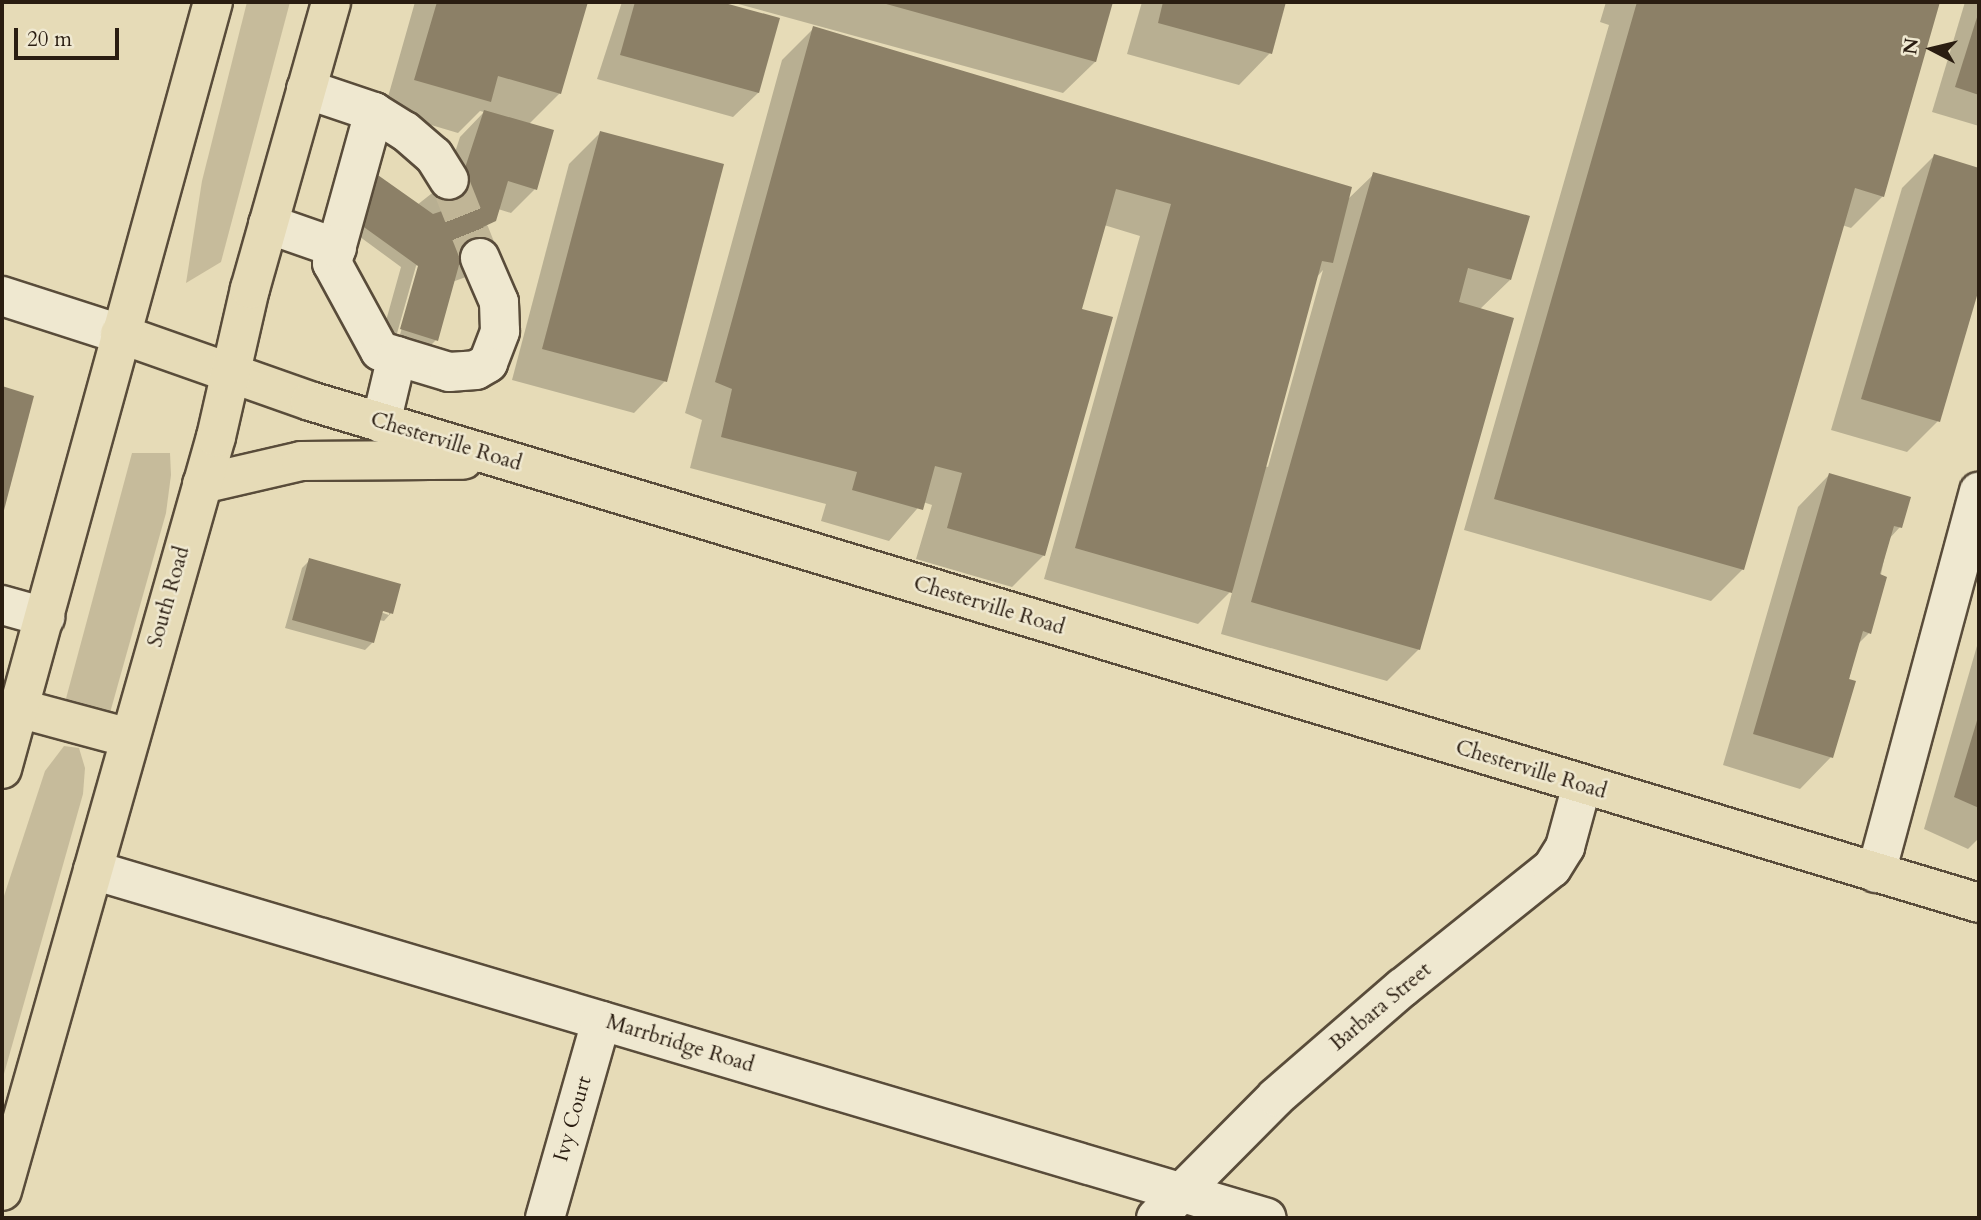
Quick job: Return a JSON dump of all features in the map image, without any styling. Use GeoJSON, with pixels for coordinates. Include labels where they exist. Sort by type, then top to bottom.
{"type":"FeatureCollection","features":[{"type":"Feature","properties":{"kind":"main road"},"geometry":{"type":"LineString","coordinates":[[2,769],[15,689],[45,617],[120,334],[214,2]]}},
{"type":"Feature","properties":{"kind":"main road","name":"South Road"},"geometry":{"type":"LineString","coordinates":[[2,1191],[202,484],[268,224],[331,2]]}},
{"type":"Feature","properties":{"kind":"main road","name":"Chesterville Road"},"geometry":{"type":"LineString","coordinates":[[120,334],[381,423],[1979,904]]}},
{"type":"Feature","properties":{"kind":"main road"},"geometry":{"type":"LineString","coordinates":[[202,484],[300,461],[503,460]]}},
{"type":"Feature","properties":{"kind":"main road"},"geometry":{"type":"LineString","coordinates":[[15,689],[129,738]]}},
{"type":"Feature","properties":{"kind":"street"},"geometry":{"type":"LineString","coordinates":[[306,89],[374,112],[441,168]]}},
{"type":"Feature","properties":{"kind":"street"},"geometry":{"type":"LineString","coordinates":[[374,112],[332,263],[380,351],[449,372],[476,370],[488,363],[500,331],[499,302],[480,258]]}},
{"type":"Feature","properties":{"kind":"street"},"geometry":{"type":"LineString","coordinates":[[268,224],[337,248]]}},
{"type":"Feature","properties":{"kind":"street","name":"Chesterville Road"},"geometry":{"type":"LineString","coordinates":[[2,296],[120,334]]}},
{"type":"Feature","properties":{"kind":"street"},"geometry":{"type":"LineString","coordinates":[[381,423],[397,356]]}},
{"type":"Feature","properties":{"kind":"street"},"geometry":{"type":"LineString","coordinates":[[1876,873],[1979,492]]}},
{"type":"Feature","properties":{"kind":"street"},"geometry":{"type":"LineString","coordinates":[[2,605],[45,617]]}},
{"type":"Feature","properties":{"kind":"street","name":"Barbara Street"},"geometry":{"type":"LineString","coordinates":[[1166,1206],[1307,1069],[1552,868],[1566,847],[1582,785]]}},
{"type":"Feature","properties":{"kind":"street","name":"Marrbridge Road"},"geometry":{"type":"LineString","coordinates":[[93,870],[601,1021],[1166,1206],[1267,1218]]}},
{"type":"Feature","properties":{"kind":"street","name":"Ivy Court"},"geometry":{"type":"LineString","coordinates":[[545,1218],[601,1021]]}},
{"type":"Feature","properties":{"kind":"shaded area"},"geometry":{"type":"Polygon","coordinates":[[[247,2],[290,2],[221,262],[186,283],[202,181],[247,2]]]}},
{"type":"Feature","properties":{"kind":"shaded area"},"geometry":{"type":"Polygon","coordinates":[[[132,453],[170,453],[171,475],[166,513],[108,720],[64,706],[132,453]]]}},
{"type":"Feature","properties":{"kind":"shaded area"},"geometry":{"type":"Polygon","coordinates":[[[64,746],[79,748],[85,768],[83,794],[2,1081],[2,902],[45,771],[64,746]]]}},
{"type":"Feature","properties":{"kind":"building"},"geometry":{"type":"Polygon","coordinates":[[[437,2],[588,2],[561,94],[498,76],[491,102],[414,80],[437,2]]]}},
{"type":"Feature","properties":{"kind":"building"},"geometry":{"type":"Polygon","coordinates":[[[635,2],[721,2],[780,18],[759,93],[620,55],[635,2]]]}},
{"type":"Feature","properties":{"kind":"building"},"geometry":{"type":"Polygon","coordinates":[[[879,2],[1113,2],[1096,62],[879,2]]]}},
{"type":"Feature","properties":{"kind":"building"},"geometry":{"type":"Polygon","coordinates":[[[1163,2],[1286,2],[1272,54],[1158,23],[1163,2]]]}},
{"type":"Feature","properties":{"kind":"building"},"geometry":{"type":"Polygon","coordinates":[[[1637,2],[1940,2],[1884,197],[1855,188],[1744,570],[1494,499],[1637,2]]]}},
{"type":"Feature","properties":{"kind":"building"},"geometry":{"type":"Polygon","coordinates":[[[1979,11],[1979,95],[1955,87],[1979,11]]]}},
{"type":"Feature","properties":{"kind":"building"},"geometry":{"type":"Polygon","coordinates":[[[813,26],[1352,187],[1333,263],[1322,261],[1232,593],[1075,548],[1171,204],[1116,189],[1082,309],[1113,317],[1045,556],[947,528],[962,473],[935,466],[923,510],[852,490],[857,472],[721,437],[732,389],[715,382],[813,26]]]}},
{"type":"Feature","properties":{"kind":"building"},"geometry":{"type":"Polygon","coordinates":[[[484,110],[554,130],[537,190],[508,181],[496,221],[483,227],[492,253],[459,265],[438,341],[400,329],[418,266],[343,212],[358,161],[433,214],[445,210],[435,185],[463,174],[484,110]]]}},
{"type":"Feature","properties":{"kind":"building"},"geometry":{"type":"Polygon","coordinates":[[[600,131],[724,164],[667,382],[542,349],[600,131]]]}},
{"type":"Feature","properties":{"kind":"building"},"geometry":{"type":"Polygon","coordinates":[[[1934,154],[1979,168],[1979,289],[1940,422],[1861,399],[1934,154]]]}},
{"type":"Feature","properties":{"kind":"building"},"geometry":{"type":"Polygon","coordinates":[[[1373,172],[1530,216],[1511,280],[1468,268],[1459,302],[1514,318],[1420,650],[1251,602],[1373,172]]]}},
{"type":"Feature","properties":{"kind":"building"},"geometry":{"type":"Polygon","coordinates":[[[2,386],[34,396],[3,514],[2,514],[2,386]]]}},
{"type":"Feature","properties":{"kind":"building"},"geometry":{"type":"Polygon","coordinates":[[[1829,473],[1911,497],[1902,528],[1894,526],[1880,574],[1887,577],[1871,634],[1863,631],[1849,679],[1856,681],[1833,758],[1753,734],[1829,473]]]}},
{"type":"Feature","properties":{"kind":"building"},"geometry":{"type":"Polygon","coordinates":[[[309,558],[401,584],[393,614],[383,611],[374,643],[292,620],[309,558]]]}},
{"type":"Feature","properties":{"kind":"building"},"geometry":{"type":"Polygon","coordinates":[[[1979,714],[1979,808],[1954,797],[1979,714]]]}},
{"type":"Feature","properties":{"kind":"tunnel"},"geometry":{"type":"LineString","coordinates":[[449,180],[480,258]]}}]}
